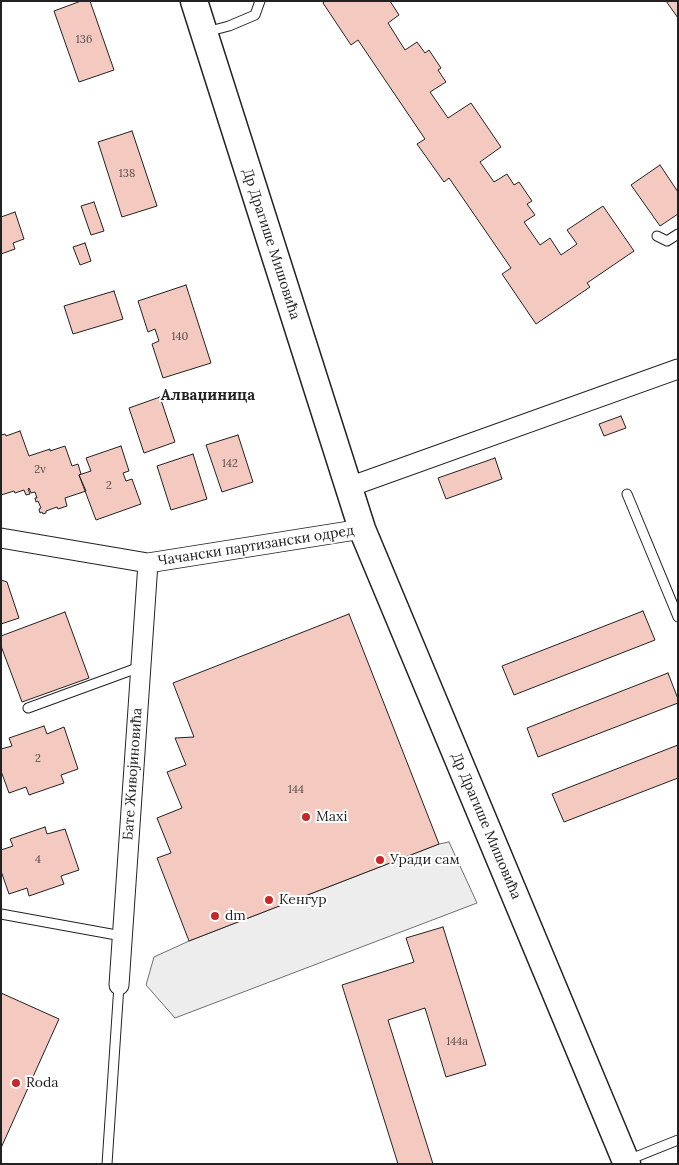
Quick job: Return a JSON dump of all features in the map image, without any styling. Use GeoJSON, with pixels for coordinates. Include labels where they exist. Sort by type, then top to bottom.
{"type":"FeatureCollection","features":[{"type":"Feature","properties":{"kind":"main road","name":"Др Драгише Мишовића"},"geometry":{"type":"LineString","coordinates":[[194,1],[362,529],[626,1162]]}},
{"type":"Feature","properties":{"kind":"street"},"geometry":{"type":"LineString","coordinates":[[349,487],[678,369]]}},
{"type":"Feature","properties":{"kind":"street","name":"Чачански партизански одред"},"geometry":{"type":"LineString","coordinates":[[1,538],[148,563],[362,529]]}},
{"type":"Feature","properties":{"kind":"street","name":"Бате Живојиновића"},"geometry":{"type":"LineString","coordinates":[[119,985],[148,563]]}},
{"type":"Feature","properties":{"kind":"lane"},"geometry":{"type":"LineString","coordinates":[[204,32],[228,26],[255,15],[260,1]]}},
{"type":"Feature","properties":{"kind":"lane"},"geometry":{"type":"LineString","coordinates":[[657,236],[667,241],[678,234]]}},
{"type":"Feature","properties":{"kind":"lane"},"geometry":{"type":"LineString","coordinates":[[627,494],[678,617]]}},
{"type":"Feature","properties":{"kind":"lane"},"geometry":{"type":"LineString","coordinates":[[28,708],[140,667]]}},
{"type":"Feature","properties":{"kind":"lane"},"geometry":{"type":"LineString","coordinates":[[1,914],[122,936]]}},
{"type":"Feature","properties":{"kind":"lane"},"geometry":{"type":"LineString","coordinates":[[107,1164],[119,985]]}},
{"type":"Feature","properties":{"kind":"lane"},"geometry":{"type":"LineString","coordinates":[[626,1162],[678,1140]]}},
{"type":"Feature","properties":{"kind":"shaded area"},"geometry":{"type":"Polygon","coordinates":[[[449,842],[477,903],[175,1018],[146,985],[154,957],[189,941],[439,844],[449,842]]]}},
{"type":"Feature","properties":{"kind":"building"},"geometry":{"type":"Polygon","coordinates":[[[81,1],[90,1],[114,70],[79,82],[54,11],[81,1]]]}},
{"type":"Feature","properties":{"kind":"building"},"geometry":{"type":"Polygon","coordinates":[[[325,1],[390,1],[399,15],[388,23],[405,50],[417,42],[425,53],[429,50],[441,68],[438,70],[446,82],[430,92],[448,118],[471,103],[501,147],[480,162],[494,182],[507,174],[514,185],[519,182],[532,201],[527,204],[535,215],[524,222],[540,245],[550,238],[561,255],[577,244],[567,230],[603,206],[634,251],[587,283],[590,287],[536,324],[502,274],[511,268],[449,178],[444,182],[417,144],[425,139],[358,40],[351,45],[323,3],[325,1]]]}},
{"type":"Feature","properties":{"kind":"building"},"geometry":{"type":"Polygon","coordinates":[[[666,1],[678,1],[678,18],[666,1]]]}},
{"type":"Feature","properties":{"kind":"building"},"geometry":{"type":"Polygon","coordinates":[[[132,131],[157,206],[122,217],[98,142],[132,131]]]}},
{"type":"Feature","properties":{"kind":"building"},"geometry":{"type":"Polygon","coordinates":[[[660,165],[678,192],[678,214],[660,226],[631,185],[660,165]]]}},
{"type":"Feature","properties":{"kind":"building"},"geometry":{"type":"Polygon","coordinates":[[[94,202],[104,231],[91,235],[81,206],[94,202]]]}},
{"type":"Feature","properties":{"kind":"building"},"geometry":{"type":"Polygon","coordinates":[[[15,212],[24,239],[13,243],[15,249],[1,254],[1,217],[15,212]]]}},
{"type":"Feature","properties":{"kind":"building"},"geometry":{"type":"Polygon","coordinates":[[[85,243],[91,261],[80,265],[73,247],[85,243]]]}},
{"type":"Feature","properties":{"kind":"building"},"geometry":{"type":"Polygon","coordinates":[[[186,285],[211,363],[163,378],[152,344],[159,341],[155,329],[148,332],[138,301],[186,285]]]}},
{"type":"Feature","properties":{"kind":"building"},"geometry":{"type":"Polygon","coordinates":[[[114,291],[123,319],[73,334],[64,306],[114,291]]]}},
{"type":"Feature","properties":{"kind":"building"},"geometry":{"type":"Polygon","coordinates":[[[160,397],[175,442],[144,453],[129,408],[160,397]]]}},
{"type":"Feature","properties":{"kind":"building"},"geometry":{"type":"Polygon","coordinates":[[[621,416],[626,428],[604,436],[599,424],[621,416]]]}},
{"type":"Feature","properties":{"kind":"building"},"geometry":{"type":"Polygon","coordinates":[[[20,431],[29,456],[65,446],[72,466],[78,464],[81,474],[79,475],[86,491],[65,498],[67,506],[58,509],[57,507],[43,514],[42,512],[40,513],[39,509],[41,508],[38,501],[36,502],[35,492],[31,493],[29,488],[30,494],[26,495],[24,490],[1,495],[1,435],[5,434],[6,436],[20,431]]]}},
{"type":"Feature","properties":{"kind":"building"},"geometry":{"type":"Polygon","coordinates":[[[238,435],[253,482],[222,492],[206,445],[238,435]]]}},
{"type":"Feature","properties":{"kind":"building"},"geometry":{"type":"Polygon","coordinates":[[[121,446],[129,471],[123,473],[126,481],[132,479],[141,504],[96,520],[79,475],[91,471],[86,458],[121,446]]]}},
{"type":"Feature","properties":{"kind":"building"},"geometry":{"type":"Polygon","coordinates":[[[193,454],[207,499],[171,510],[157,466],[193,454]]]}},
{"type":"Feature","properties":{"kind":"building"},"geometry":{"type":"Polygon","coordinates":[[[495,458],[502,479],[446,499],[438,478],[495,458]]]}},
{"type":"Feature","properties":{"kind":"building"},"geometry":{"type":"Polygon","coordinates":[[[1,580],[7,582],[19,618],[1,624],[1,580]]]}},
{"type":"Feature","properties":{"kind":"building"},"geometry":{"type":"Polygon","coordinates":[[[643,611],[655,640],[514,695],[502,666],[643,611]]]}},
{"type":"Feature","properties":{"kind":"building"},"geometry":{"type":"Polygon","coordinates":[[[65,612],[89,678],[22,702],[1,646],[1,636],[65,612]]]}},
{"type":"Feature","properties":{"kind":"building"},"geometry":{"type":"Polygon","coordinates":[[[349,614],[439,844],[189,941],[157,858],[171,853],[157,818],[182,808],[167,772],[186,765],[175,738],[194,737],[173,683],[349,614]]]}},
{"type":"Feature","properties":{"kind":"building"},"geometry":{"type":"Polygon","coordinates":[[[668,673],[678,703],[538,757],[527,728],[668,673]]]}},
{"type":"Feature","properties":{"kind":"building"},"geometry":{"type":"Polygon","coordinates":[[[44,726],[47,734],[64,727],[78,769],[61,775],[64,783],[29,795],[26,787],[9,793],[1,771],[1,749],[12,746],[9,738],[44,726]]]}},
{"type":"Feature","properties":{"kind":"building"},"geometry":{"type":"Polygon","coordinates":[[[678,745],[678,778],[564,822],[552,794],[678,745]]]}},
{"type":"Feature","properties":{"kind":"building"},"geometry":{"type":"Polygon","coordinates":[[[45,827],[47,834],[65,829],[79,870],[61,876],[64,884],[29,896],[27,888],[9,894],[1,871],[1,850],[13,846],[10,839],[45,827]]]}},
{"type":"Feature","properties":{"kind":"building"},"geometry":{"type":"Polygon","coordinates":[[[443,927],[486,1065],[446,1077],[425,1008],[388,1020],[433,1164],[398,1164],[342,985],[414,962],[406,938],[443,927]]]}},
{"type":"Feature","properties":{"kind":"building","name":"Roda"},"geometry":{"type":"Polygon","coordinates":[[[1,993],[59,1019],[1,1148],[1,993]]]}},
{"type":"Feature","properties":{"kind":"place","name":"Maxi"},"geometry":{"type":"Point","coordinates":[306,817]}},
{"type":"Feature","properties":{"kind":"place","name":"Уради сам"},"geometry":{"type":"Point","coordinates":[380,860]}},
{"type":"Feature","properties":{"kind":"place","name":"Кенгур"},"geometry":{"type":"Point","coordinates":[269,900]}},
{"type":"Feature","properties":{"kind":"place","name":"dm"},"geometry":{"type":"Point","coordinates":[215,916]}},
{"type":"Feature","properties":{"kind":"place","name":"Roda"},"geometry":{"type":"Point","coordinates":[16,1083]}},
{"type":"Feature","properties":{"kind":"district","name":"Алваџиница"},"geometry":{"type":"Point","coordinates":[208,396]}}]}
